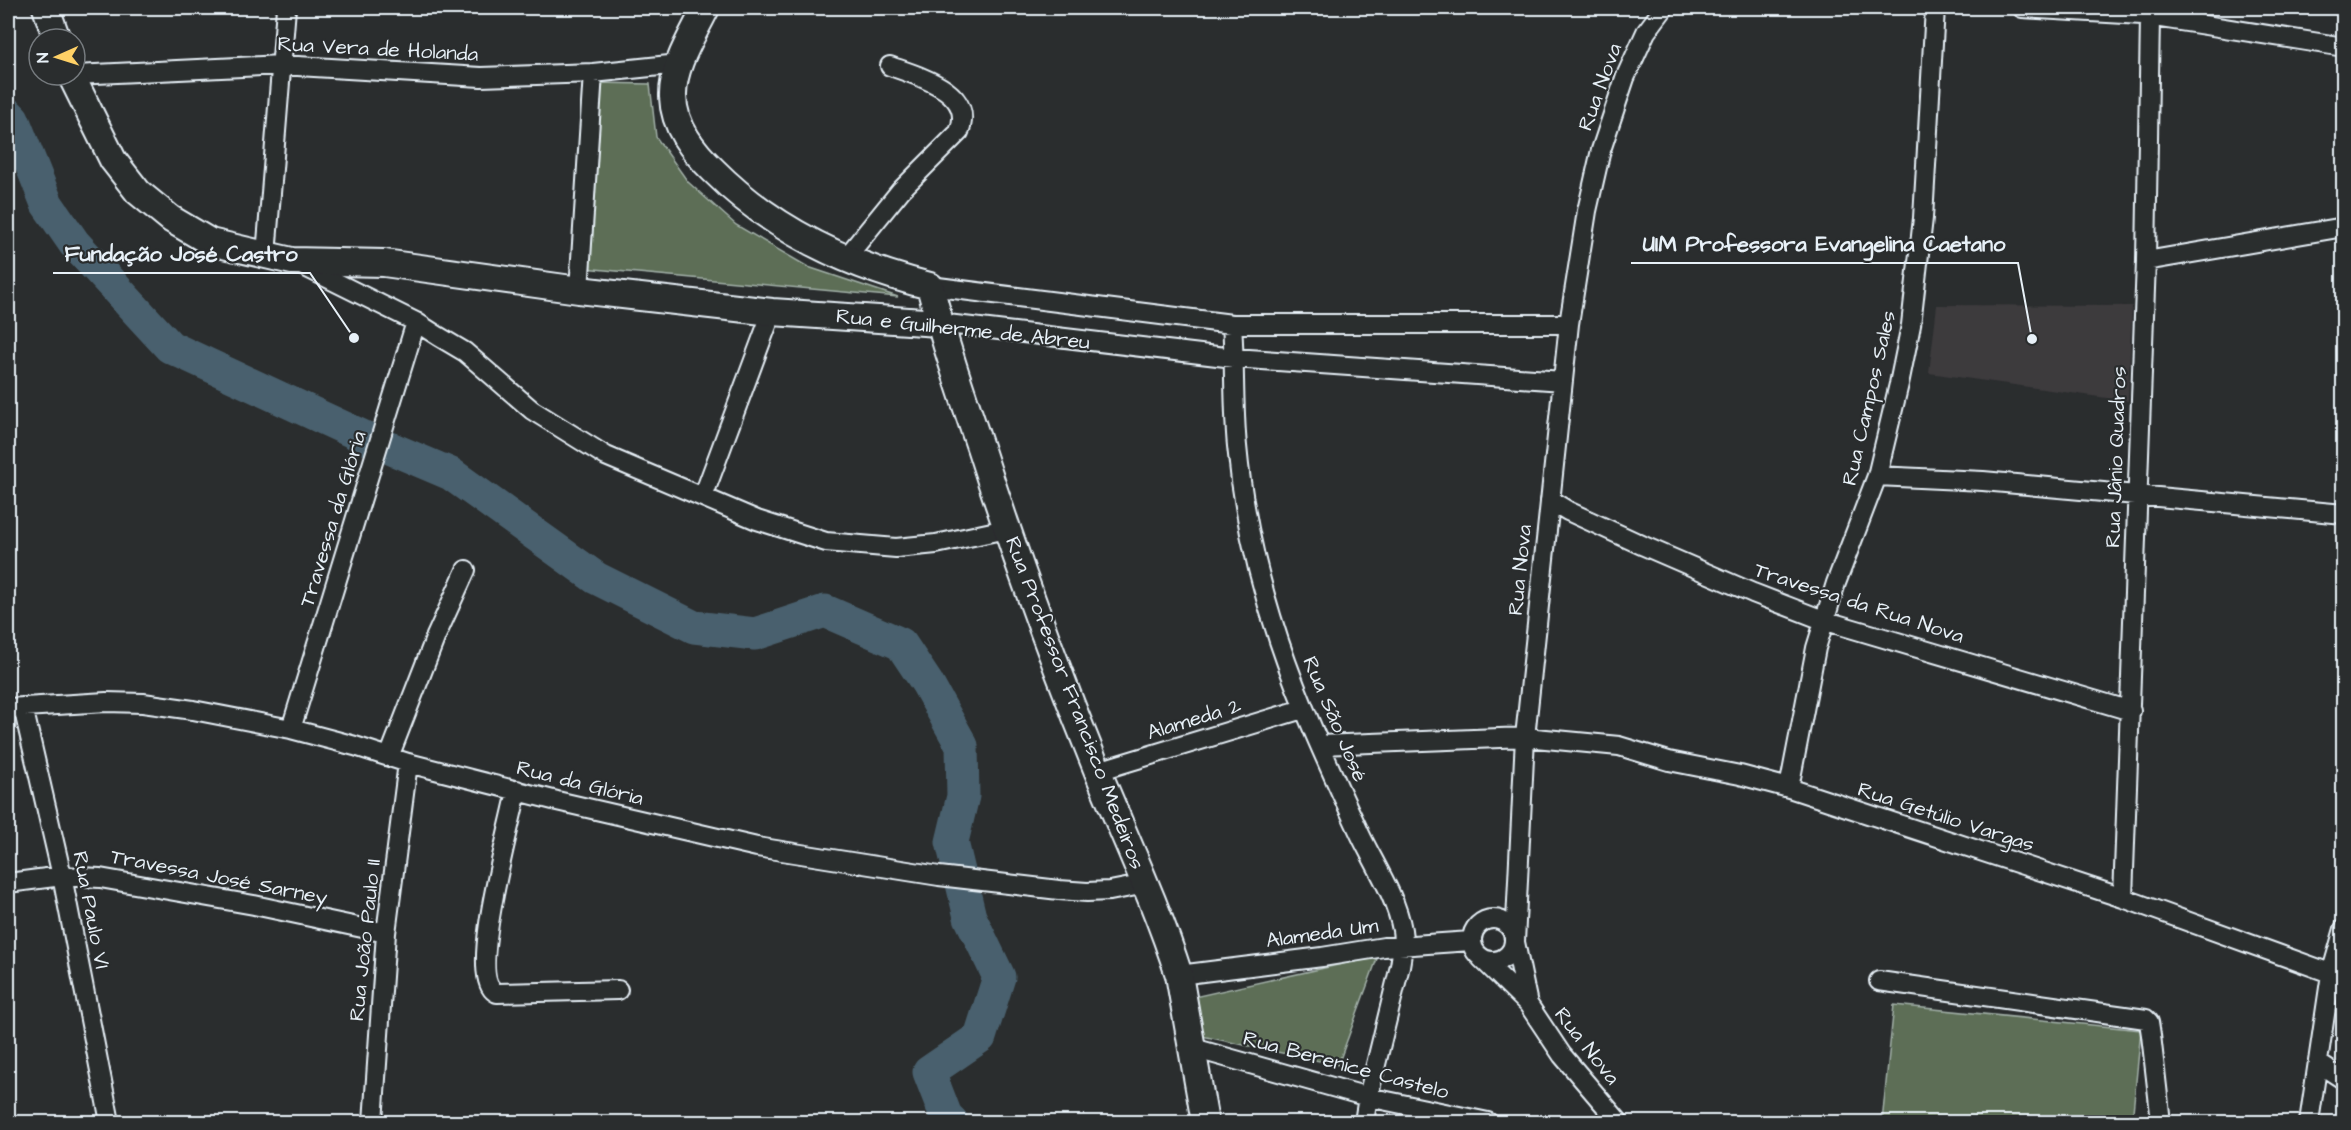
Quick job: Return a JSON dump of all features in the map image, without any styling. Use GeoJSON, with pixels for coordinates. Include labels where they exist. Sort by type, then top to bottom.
{"type":"FeatureCollection","features":[{"type":"Feature","properties":{"kind":"street"},"geometry":{"type":"LineString","coordinates":[[46,8],[53,27]]}},
{"type":"Feature","properties":{"kind":"street"},"geometry":{"type":"LineString","coordinates":[[266,255],[286,8]]}},
{"type":"Feature","properties":{"kind":"street","name":"Rua e Guilherme de Abreu"},"geometry":{"type":"LineString","coordinates":[[706,8],[674,79],[673,98],[676,119],[686,138],[699,156],[730,187],[766,217],[845,259],[900,279],[930,286],[1232,324],[1569,324]]}},
{"type":"Feature","properties":{"kind":"street","name":"Rua Nova"},"geometry":{"type":"LineString","coordinates":[[1619,1122],[1562,1055],[1528,1004],[1515,942],[1525,737],[1569,324],[1587,211],[1604,140],[1635,52],[1646,32],[1664,8]]}},
{"type":"Feature","properties":{"kind":"street","name":"Rua Campos Sales"},"geometry":{"type":"LineString","coordinates":[[1789,788],[1807,690],[1824,620],[1877,476],[1911,325],[1929,128],[1935,8]]}},
{"type":"Feature","properties":{"kind":"street"},"geometry":{"type":"LineString","coordinates":[[2022,8],[2149,13],[2343,47]]}},
{"type":"Feature","properties":{"kind":"street","name":"Rua Jânio Quadros"},"geometry":{"type":"LineString","coordinates":[[2123,898],[2146,261],[2149,13]]}},
{"type":"Feature","properties":{"kind":"street","name":"Rua Vera de Holanda"},"geometry":{"type":"LineString","coordinates":[[87,74],[281,65],[481,77],[593,73],[679,64]]}},
{"type":"Feature","properties":{"kind":"street"},"geometry":{"type":"LineString","coordinates":[[845,259],[901,190],[959,132],[963,122],[963,116],[951,94],[924,78],[890,66]]}},
{"type":"Feature","properties":{"kind":"street"},"geometry":{"type":"LineString","coordinates":[[579,290],[593,73]]}},
{"type":"Feature","properties":{"kind":"street","name":"Rua e Guilherme de Abreu"},"geometry":{"type":"LineString","coordinates":[[79,87],[113,160],[138,192],[171,219],[210,242],[292,261],[384,263],[579,290],[772,312],[939,323],[1234,358],[1563,381]]}},
{"type":"Feature","properties":{"kind":"street"},"geometry":{"type":"LineString","coordinates":[[2146,261],[2343,227]]}},
{"type":"Feature","properties":{"kind":"street"},"geometry":{"type":"LineString","coordinates":[[292,261],[416,322],[465,352],[532,410],[606,456],[757,520],[826,542],[896,548],[936,544],[1006,529]]}},
{"type":"Feature","properties":{"kind":"street","name":"Rua Professor Francisco Medeiros"},"geometry":{"type":"LineString","coordinates":[[930,286],[939,323],[1006,529],[1098,771],[1146,884],[1179,975],[1205,1122]]}},
{"type":"Feature","properties":{"kind":"street"},"geometry":{"type":"LineString","coordinates":[[703,497],[772,312]]}},
{"type":"Feature","properties":{"kind":"street","name":"Travessa da Glória"},"geometry":{"type":"LineString","coordinates":[[291,729],[416,322]]}},
{"type":"Feature","properties":{"kind":"street","name":"Rua São José"},"geometry":{"type":"LineString","coordinates":[[1232,324],[1236,445],[1249,532],[1279,641],[1303,710],[1392,902],[1401,928],[1403,946],[1400,966],[1364,1122]]}},
{"type":"Feature","properties":{"kind":"street"},"geometry":{"type":"LineString","coordinates":[[1877,476],[1983,481],[2343,514]]}},
{"type":"Feature","properties":{"kind":"street","name":"Travessa da Rua Nova"},"geometry":{"type":"LineString","coordinates":[[1550,500],[1568,511],[1644,546],[1753,593],[1824,620],[2130,711]]}},
{"type":"Feature","properties":{"kind":"street"},"geometry":{"type":"LineString","coordinates":[[389,757],[436,636],[466,570]]}},
{"type":"Feature","properties":{"kind":"street","name":"Rua da Glória"},"geometry":{"type":"LineString","coordinates":[[15,708],[106,702],[143,703],[193,710],[291,729],[408,763],[748,846],[939,876],[1087,892],[1110,891],[1146,884]]}},
{"type":"Feature","properties":{"kind":"street","name":"Rua Paulo VI"},"geometry":{"type":"LineString","coordinates":[[15,708],[62,876],[110,1122]]}},
{"type":"Feature","properties":{"kind":"street","name":"Alameda 2"},"geometry":{"type":"LineString","coordinates":[[1098,771],[1303,710]]}},
{"type":"Feature","properties":{"kind":"street"},"geometry":{"type":"LineString","coordinates":[[1320,745],[1525,737]]}},
{"type":"Feature","properties":{"kind":"street","name":"Rua Getúlio Vargas"},"geometry":{"type":"LineString","coordinates":[[1525,737],[1618,746],[1669,761],[1740,775],[1789,788],[2123,898],[2337,976]]}},
{"type":"Feature","properties":{"kind":"street","name":"Rua João Paulo II"},"geometry":{"type":"LineString","coordinates":[[373,1122],[386,933],[408,763]]}},
{"type":"Feature","properties":{"kind":"street"},"geometry":{"type":"LineString","coordinates":[[517,790],[487,935],[485,960],[491,991],[497,993],[618,990]]}},
{"type":"Feature","properties":{"kind":"street","name":"Travessa José Sarney"},"geometry":{"type":"LineString","coordinates":[[8,883],[62,876],[100,878],[151,885],[386,933]]}},
{"type":"Feature","properties":{"kind":"street"},"geometry":{"type":"LineString","coordinates":[[1517,901],[1475,927],[1471,940],[1476,954],[1528,1004]]}},
{"type":"Feature","properties":{"kind":"street"},"geometry":{"type":"LineString","coordinates":[[1481,958],[1488,961],[1501,960],[1507,956],[1515,942],[1507,924],[1501,920],[1487,920]]}},
{"type":"Feature","properties":{"kind":"street"},"geometry":{"type":"LineString","coordinates":[[2309,1122],[2318,1063],[2337,976],[2343,929]]}},
{"type":"Feature","properties":{"kind":"street","name":"Alameda Um"},"geometry":{"type":"LineString","coordinates":[[1179,975],[1322,957],[1361,949],[1471,940]]}},
{"type":"Feature","properties":{"kind":"street"},"geometry":{"type":"LineString","coordinates":[[1879,981],[2146,1019],[2149,1022],[2151,1035],[2161,1122]]}},
{"type":"Feature","properties":{"kind":"street","name":"Rua Berenice Castelo"},"geometry":{"type":"LineString","coordinates":[[1193,1048],[1368,1097],[1488,1122]]}},
{"type":"Feature","properties":{"kind":"street"},"geometry":{"type":"LineString","coordinates":[[2318,1063],[2343,1080]]}},
{"type":"Feature","properties":{"kind":"shaded area"},"geometry":{"type":"Polygon","coordinates":[[[1937,305],[2132,306],[2128,401],[1929,373],[1937,305]]]}},
{"type":"Feature","properties":{"kind":"green space"},"geometry":{"type":"Polygon","coordinates":[[[595,83],[650,84],[656,137],[688,182],[736,225],[808,267],[898,297],[584,268],[595,83]]]}},
{"type":"Feature","properties":{"kind":"green space"},"geometry":{"type":"Polygon","coordinates":[[[1378,956],[1338,1065],[1197,1035],[1194,997],[1378,956]]]}},
{"type":"Feature","properties":{"kind":"green space"},"geometry":{"type":"Polygon","coordinates":[[[1894,1005],[2141,1030],[2132,1122],[1882,1122],[1894,1005]]]}},
{"type":"Feature","properties":{"kind":"waterway"},"geometry":{"type":"LineString","coordinates":[[8,114],[13,119],[47,204],[74,243],[170,347],[364,437],[451,474],[596,578],[694,627],[755,634],[825,611],[901,644],[927,683],[962,746],[963,796],[952,842],[970,917],[999,977],[980,1037],[929,1072],[946,1116],[952,1122]]}},
{"type":"Feature","properties":{"kind":"place","name":"Fundação José Castro"},"geometry":{"type":"Point","coordinates":[354,338]}},
{"type":"Feature","properties":{"kind":"place","name":"UIM Professora Evangelina Caetano"},"geometry":{"type":"Point","coordinates":[2032,339]}}]}
